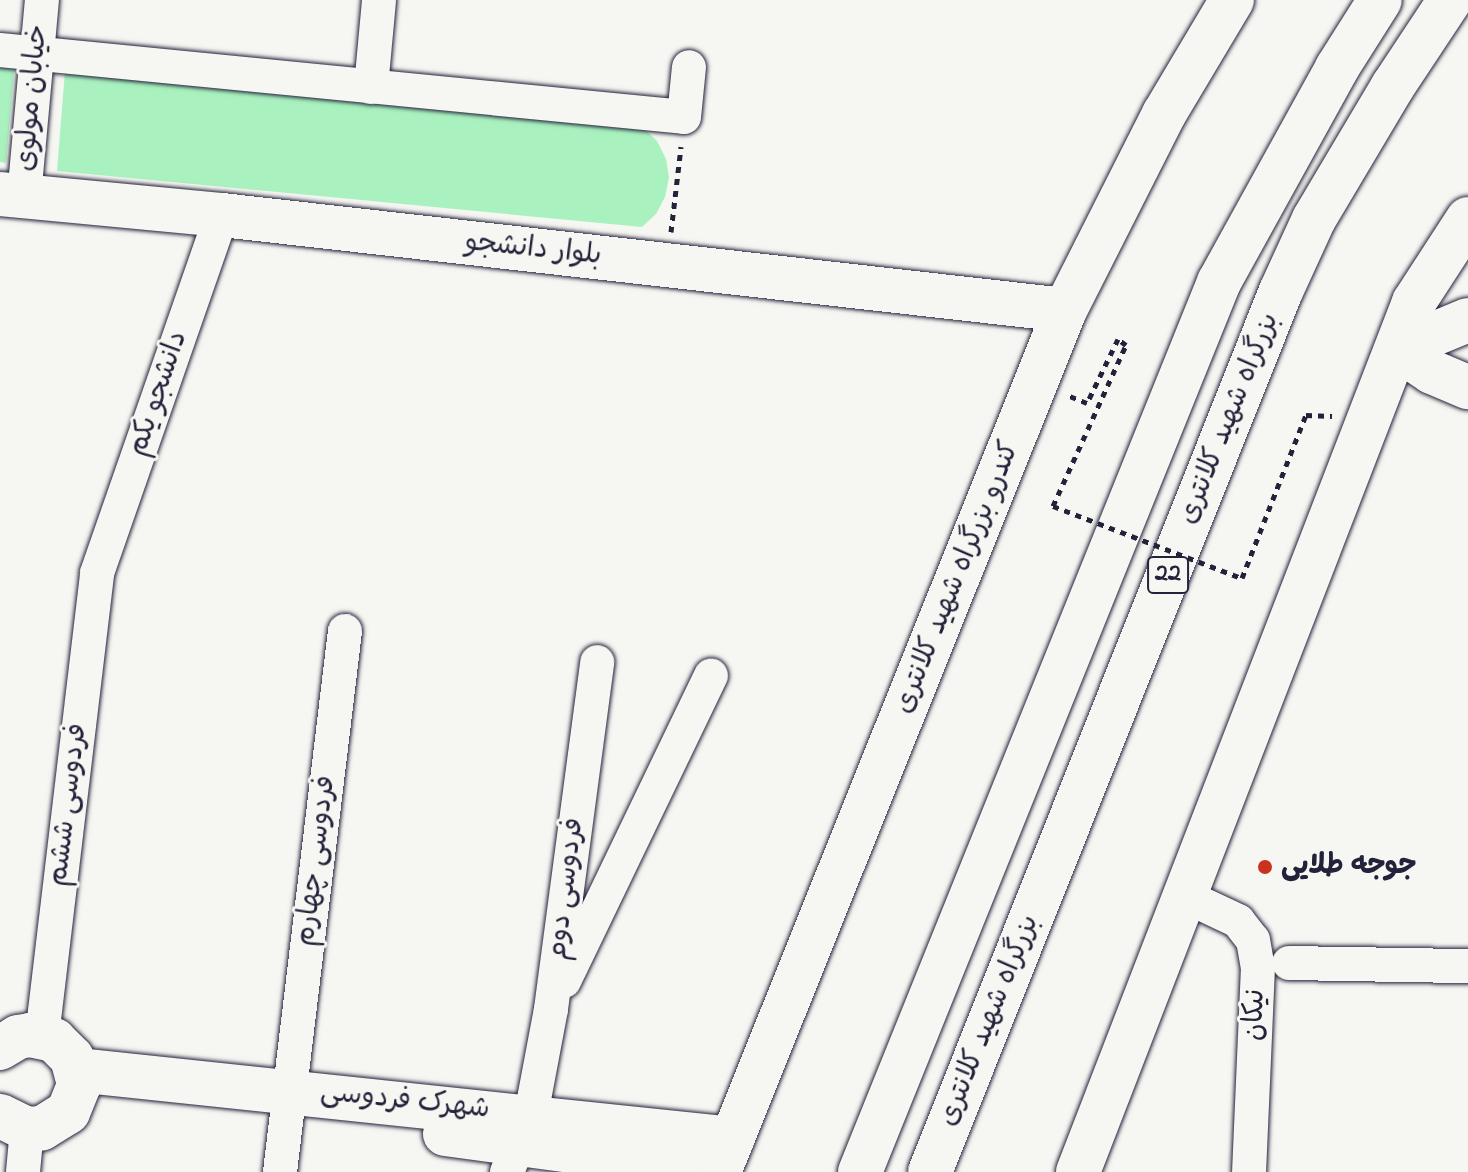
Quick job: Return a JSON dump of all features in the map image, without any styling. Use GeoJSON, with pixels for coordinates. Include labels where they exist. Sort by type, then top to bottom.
{"type":"FeatureCollection","features":[{"type":"Feature","properties":{"kind":"main road","name":"کندرو بزرگراه شهید کلانتری"},"geometry":{"type":"LineString","coordinates":[[725,1155],[1065,310],[1164,114],[1232,0]]}},
{"type":"Feature","properties":{"kind":"main road","name":"22"},"geometry":{"type":"LineString","coordinates":[[860,1172],[1219,282],[1337,68],[1380,0]]}},
{"type":"Feature","properties":{"kind":"main road","name":"بزرگراه شهید کلانتری"},"geometry":{"type":"LineString","coordinates":[[930,1172],[1281,291],[1314,219],[1393,86],[1450,0]]}},
{"type":"Feature","properties":{"kind":"main road","name":"بلوار دانشجو"},"geometry":{"type":"LineString","coordinates":[[12,196],[222,215],[1065,310]]}},
{"type":"Feature","properties":{"kind":"main road"},"geometry":{"type":"LineString","coordinates":[[1078,1172],[1414,302],[1468,219]]}},
{"type":"Feature","properties":{"kind":"main road"},"geometry":{"type":"LineString","coordinates":[[1398,349],[1468,320]]}},
{"type":"Feature","properties":{"kind":"main road"},"geometry":{"type":"LineString","coordinates":[[1398,349],[1432,372],[1468,387]]}},
{"type":"Feature","properties":{"kind":"main road"},"geometry":{"type":"LineString","coordinates":[[0,1048],[18,1037],[42,1036],[64,1048],[77,1082],[68,1112],[56,1122],[13,1122]]}},
{"type":"Feature","properties":{"kind":"main road","name":"شهرک فردوسی"},"geometry":{"type":"LineString","coordinates":[[77,1082],[289,1101],[519,1144],[637,1160],[695,1172]]}},
{"type":"Feature","properties":{"kind":"main road","name":"شهرک فردوسی"},"geometry":{"type":"LineString","coordinates":[[519,1144],[725,1155]]}},
{"type":"Feature","properties":{"kind":"street","name":"خیابان مولوی"},"geometry":{"type":"LineString","coordinates":[[12,196],[37,54],[42,0]]}},
{"type":"Feature","properties":{"kind":"street"},"geometry":{"type":"LineString","coordinates":[[371,87],[379,0]]}},
{"type":"Feature","properties":{"kind":"street"},"geometry":{"type":"LineString","coordinates":[[0,50],[684,117],[689,67]]}},
{"type":"Feature","properties":{"kind":"street","name":"دانشجو یکم"},"geometry":{"type":"LineString","coordinates":[[97,573],[222,215]]}},
{"type":"Feature","properties":{"kind":"street","name":"فردوسی ششم"},"geometry":{"type":"LineString","coordinates":[[42,1036],[97,573]]}},
{"type":"Feature","properties":{"kind":"street","name":"فردوسی چهارم"},"geometry":{"type":"LineString","coordinates":[[280,1172],[345,631]]}},
{"type":"Feature","properties":{"kind":"street","name":"فردوسی دوم"},"geometry":{"type":"LineString","coordinates":[[519,1144],[551,1009],[597,662]]}},
{"type":"Feature","properties":{"kind":"street"},"geometry":{"type":"LineString","coordinates":[[551,1009],[711,675]]}},
{"type":"Feature","properties":{"kind":"street","name":"نیکان"},"geometry":{"type":"LineString","coordinates":[[1185,896],[1238,921],[1253,940],[1258,967],[1249,1172]]}},
{"type":"Feature","properties":{"kind":"street"},"geometry":{"type":"LineString","coordinates":[[1289,963],[1468,966]]}},
{"type":"Feature","properties":{"kind":"street"},"geometry":{"type":"LineString","coordinates":[[13,1122],[23,1172]]}},
{"type":"Feature","properties":{"kind":"path"},"geometry":{"type":"LineString","coordinates":[[668,265],[684,117]]}},
{"type":"Feature","properties":{"kind":"path"},"geometry":{"type":"LineString","coordinates":[[1036,384],[1087,403],[1118,339],[1126,345],[1053,506],[1242,578],[1306,415],[1369,418]]}},
{"type":"Feature","properties":{"kind":"green space"},"geometry":{"type":"Polygon","coordinates":[[[0,59],[15,61],[6,163],[0,162],[0,59]]]}},
{"type":"Feature","properties":{"kind":"green space"},"geometry":{"type":"Polygon","coordinates":[[[65,71],[643,128],[657,141],[666,159],[669,177],[665,197],[656,214],[642,227],[57,171],[65,71]]]}},
{"type":"Feature","properties":{"kind":"place","name":"جوجه طلایی"},"geometry":{"type":"Point","coordinates":[1265,867]}}]}
